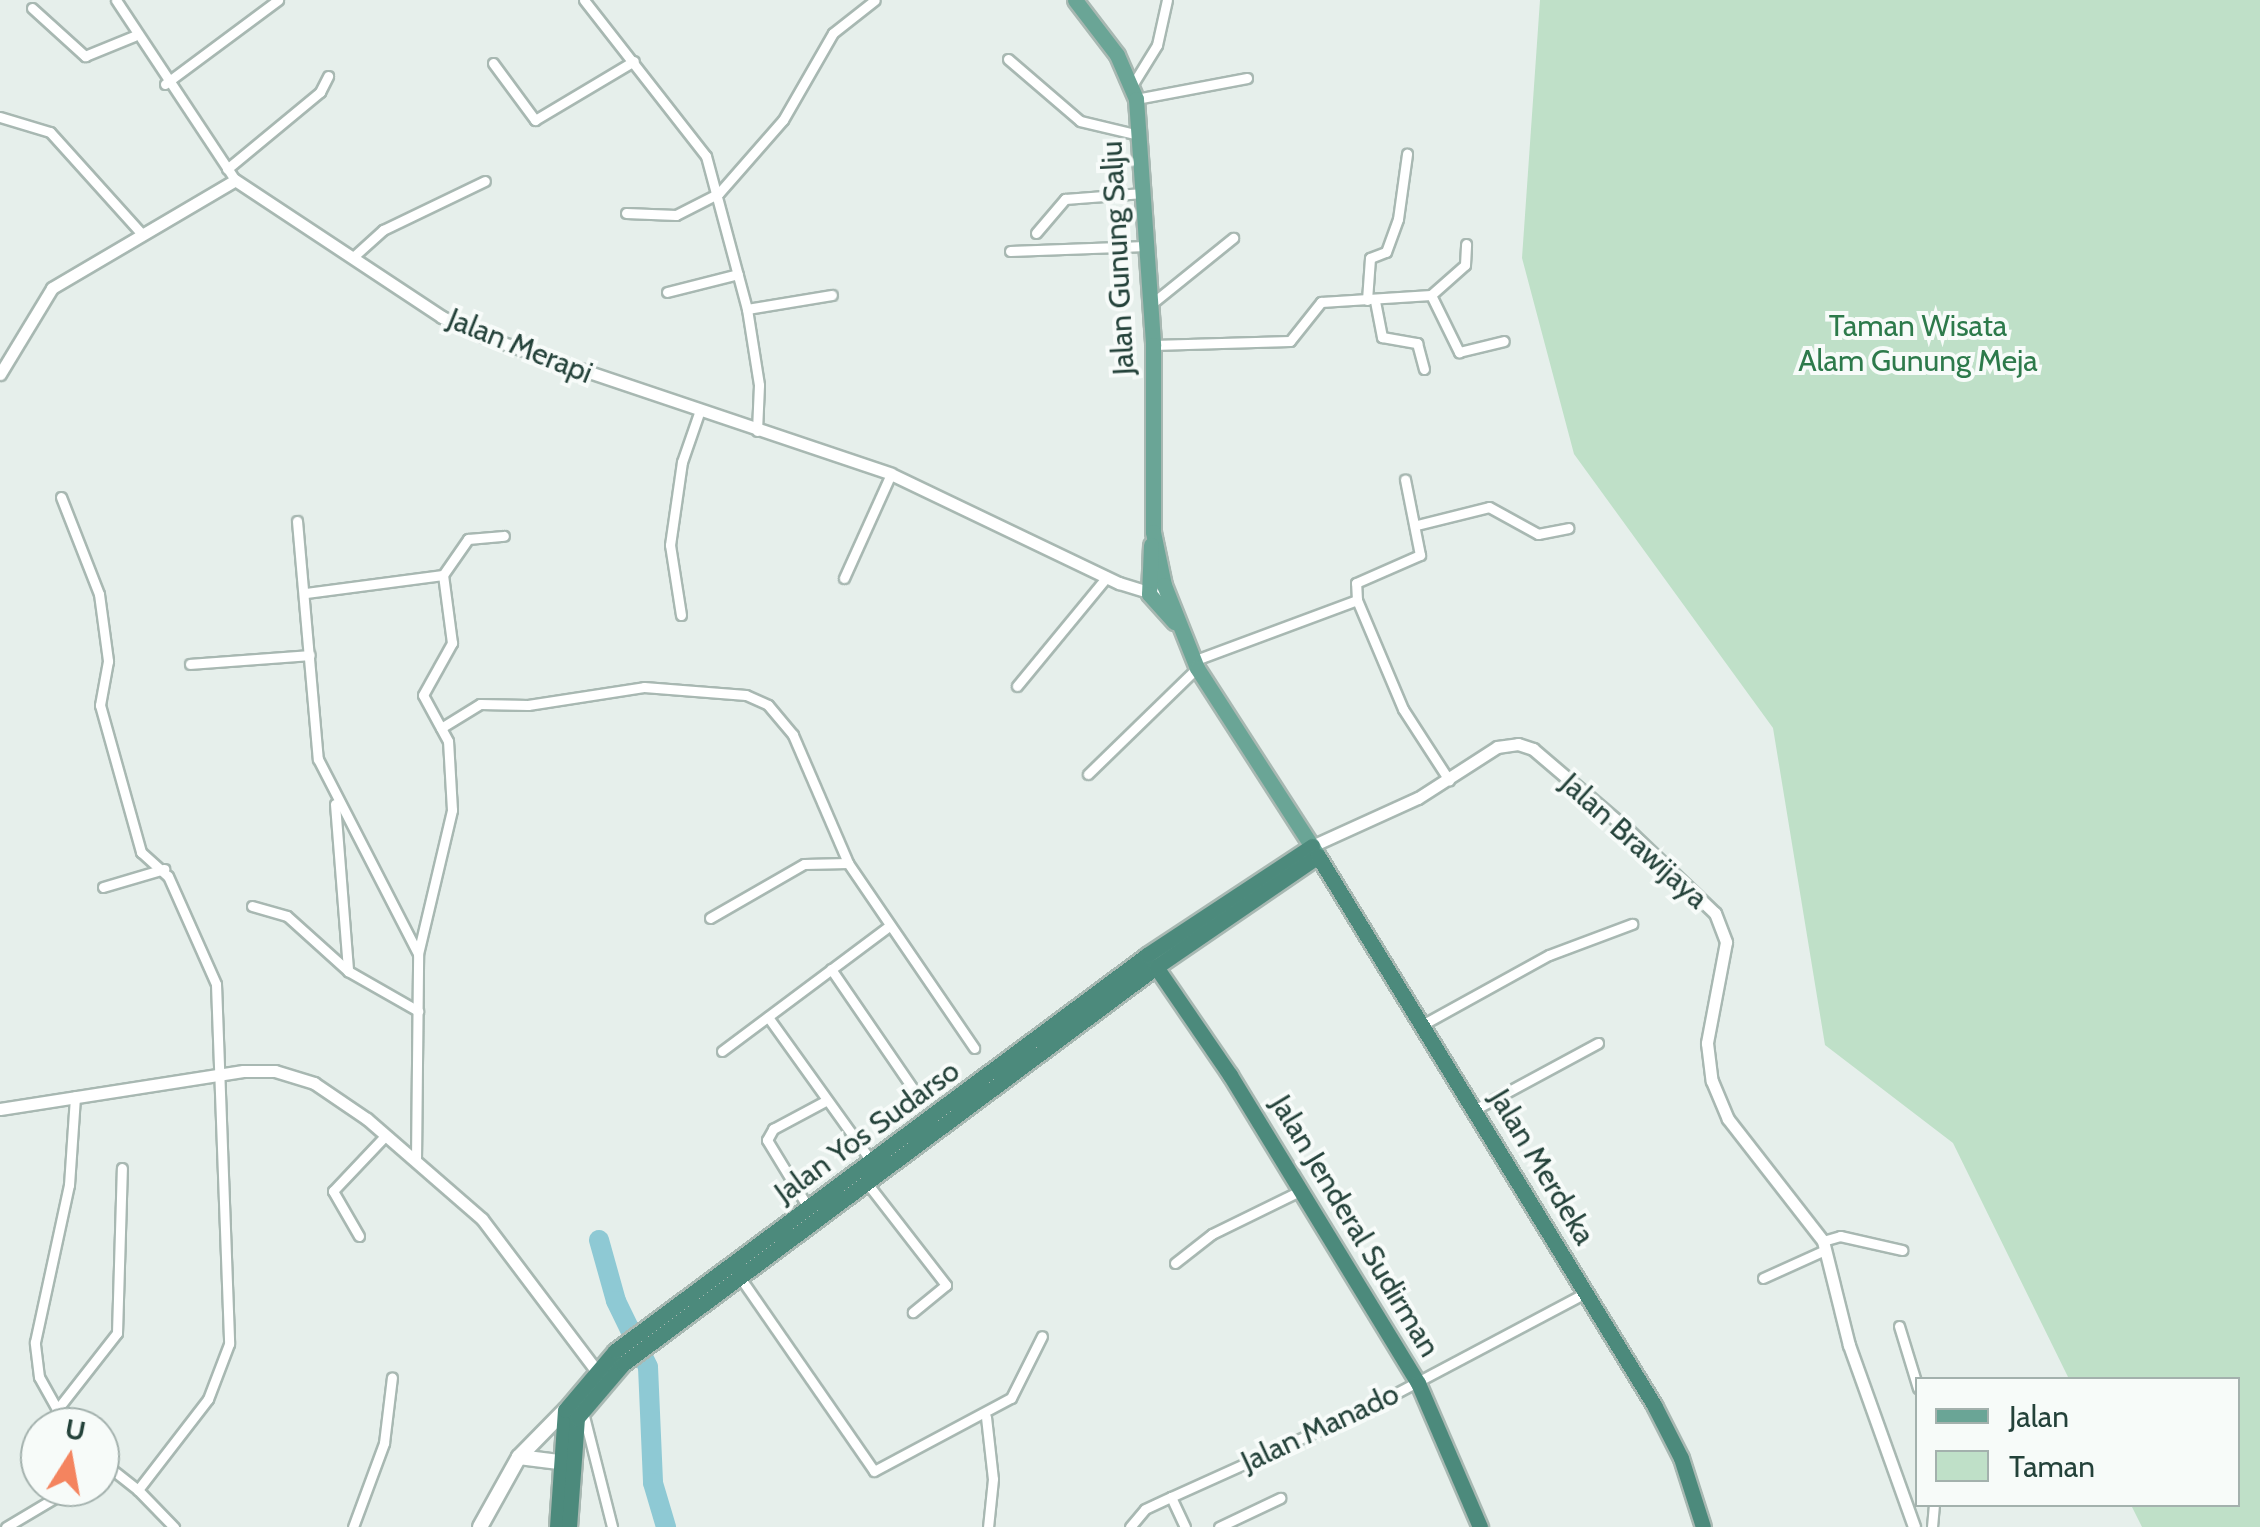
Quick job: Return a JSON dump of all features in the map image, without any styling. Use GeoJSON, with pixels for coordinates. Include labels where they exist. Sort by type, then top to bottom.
{"type":"FeatureCollection","features":[{"type":"Feature","properties":{"kind":"highway","name":"Jalan Yos Sudarso"},"geometry":{"type":"LineString","coordinates":[[569,1527],[574,1410],[645,1328],[872,1162],[958,1108],[1315,851]]}},
{"type":"Feature","properties":{"kind":"highway","name":"Jalan Yos Sudarso"},"geometry":{"type":"LineString","coordinates":[[557,1527],[559,1462],[574,1410],[594,1369],[656,1342],[867,1183],[1147,955],[1315,851]]}},
{"type":"Feature","properties":{"kind":"highway","name":"Jalan Merdeka"},"geometry":{"type":"LineString","coordinates":[[1315,851],[1587,1292],[1681,1458],[1703,1527]]}},
{"type":"Feature","properties":{"kind":"highway","name":"Jalan Jenderal Sudirman"},"geometry":{"type":"LineString","coordinates":[[1156,968],[1302,1190],[1418,1382],[1480,1527]]}},
{"type":"Feature","properties":{"kind":"main road","name":"Jalan Gunung Salju"},"geometry":{"type":"LineString","coordinates":[[1076,0],[1134,91],[1140,134],[1153,345],[1156,587]]}},
{"type":"Feature","properties":{"kind":"main road"},"geometry":{"type":"LineString","coordinates":[[1156,587],[1195,665],[1315,851]]}},
{"type":"Feature","properties":{"kind":"main road"},"geometry":{"type":"LineString","coordinates":[[480,1527],[519,1457],[574,1410]]}},
{"type":"Feature","properties":{"kind":"main road"},"geometry":{"type":"LineString","coordinates":[[519,1457],[559,1462]]}},
{"type":"Feature","properties":{"kind":"street"},"geometry":{"type":"LineString","coordinates":[[116,0],[165,84],[231,174]]}},
{"type":"Feature","properties":{"kind":"street"},"geometry":{"type":"LineString","coordinates":[[165,84],[278,0]]}},
{"type":"Feature","properties":{"kind":"street"},"geometry":{"type":"LineString","coordinates":[[584,0],[694,136],[720,192],[747,309],[759,386],[757,431]]}},
{"type":"Feature","properties":{"kind":"street"},"geometry":{"type":"LineString","coordinates":[[626,212],[676,215],[720,192],[782,120],[832,33],[875,0]]}},
{"type":"Feature","properties":{"kind":"street"},"geometry":{"type":"LineString","coordinates":[[1134,91],[1157,45],[1166,0]]}},
{"type":"Feature","properties":{"kind":"street"},"geometry":{"type":"LineString","coordinates":[[32,8],[85,56],[134,36]]}},
{"type":"Feature","properties":{"kind":"street"},"geometry":{"type":"LineString","coordinates":[[1008,59],[1080,121],[1140,134]]}},
{"type":"Feature","properties":{"kind":"street"},"geometry":{"type":"LineString","coordinates":[[493,63],[530,118],[541,120],[634,61]]}},
{"type":"Feature","properties":{"kind":"street"},"geometry":{"type":"LineString","coordinates":[[0,374],[52,288],[231,174],[308,103],[328,76]]}},
{"type":"Feature","properties":{"kind":"street"},"geometry":{"type":"LineString","coordinates":[[1134,91],[1248,78]]}},
{"type":"Feature","properties":{"kind":"street"},"geometry":{"type":"LineString","coordinates":[[0,117],[50,132],[142,234]]}},
{"type":"Feature","properties":{"kind":"street"},"geometry":{"type":"LineString","coordinates":[[1408,154],[1398,219],[1386,252],[1370,258],[1371,301],[1382,338],[1418,342],[1424,369]]}},
{"type":"Feature","properties":{"kind":"street","name":"Jalan Merapi"},"geometry":{"type":"LineString","coordinates":[[231,174],[442,317],[485,337],[699,413],[890,474],[1113,580],[1156,587]]}},
{"type":"Feature","properties":{"kind":"street"},"geometry":{"type":"LineString","coordinates":[[352,258],[383,230],[485,181]]}},
{"type":"Feature","properties":{"kind":"street"},"geometry":{"type":"LineString","coordinates":[[1036,233],[1065,199],[1142,193]]}},
{"type":"Feature","properties":{"kind":"street"},"geometry":{"type":"LineString","coordinates":[[1150,305],[1233,238]]}},
{"type":"Feature","properties":{"kind":"street"},"geometry":{"type":"LineString","coordinates":[[1153,345],[1276,344],[1297,336],[1321,302],[1430,296],[1465,265],[1466,244]]}},
{"type":"Feature","properties":{"kind":"street"},"geometry":{"type":"LineString","coordinates":[[1010,252],[1146,246]]}},
{"type":"Feature","properties":{"kind":"street"},"geometry":{"type":"LineString","coordinates":[[667,292],[738,274]]}},
{"type":"Feature","properties":{"kind":"street"},"geometry":{"type":"LineString","coordinates":[[747,309],[832,295]]}},
{"type":"Feature","properties":{"kind":"street"},"geometry":{"type":"LineString","coordinates":[[1430,296],[1459,352],[1504,341]]}},
{"type":"Feature","properties":{"kind":"street"},"geometry":{"type":"LineString","coordinates":[[681,615],[670,545],[682,462],[699,413]]}},
{"type":"Feature","properties":{"kind":"street"},"geometry":{"type":"LineString","coordinates":[[844,578],[890,474]]}},
{"type":"Feature","properties":{"kind":"street"},"geometry":{"type":"LineString","coordinates":[[1405,478],[1420,554],[1356,583],[1358,600],[1403,708],[1449,780]]}},
{"type":"Feature","properties":{"kind":"street"},"geometry":{"type":"LineString","coordinates":[[60,496],[99,594],[108,661],[100,705],[141,852],[164,870],[214,975],[227,1358],[208,1398],[138,1490]]}},
{"type":"Feature","properties":{"kind":"street"},"geometry":{"type":"LineString","coordinates":[[1417,525],[1489,506],[1543,536],[1568,528]]}},
{"type":"Feature","properties":{"kind":"street"},"geometry":{"type":"LineString","coordinates":[[297,521],[318,758],[335,801],[418,954]]}},
{"type":"Feature","properties":{"kind":"street"},"geometry":{"type":"LineString","coordinates":[[416,1160],[418,954],[450,828],[450,752],[423,695],[452,642],[443,575],[468,539],[504,536]]}},
{"type":"Feature","properties":{"kind":"street"},"geometry":{"type":"LineString","coordinates":[[306,593],[443,575]]}},
{"type":"Feature","properties":{"kind":"street"},"geometry":{"type":"LineString","coordinates":[[1017,686],[1113,580]]}},
{"type":"Feature","properties":{"kind":"street"},"geometry":{"type":"LineString","coordinates":[[1088,774],[1195,665],[1358,600]]}},
{"type":"Feature","properties":{"kind":"street"},"geometry":{"type":"LineString","coordinates":[[190,664],[310,655]]}},
{"type":"Feature","properties":{"kind":"street"},"geometry":{"type":"LineString","coordinates":[[441,728],[480,704],[528,705],[624,688],[755,698],[793,735],[848,863],[974,1048]]}},
{"type":"Feature","properties":{"kind":"street","name":"Jalan Brawijaya"},"geometry":{"type":"LineString","coordinates":[[1315,851],[1449,780],[1497,747],[1533,750],[1715,913],[1726,942],[1707,1042],[1712,1081],[1728,1120],[1824,1246],[1849,1345],[1914,1527]]}},
{"type":"Feature","properties":{"kind":"street"},"geometry":{"type":"LineString","coordinates":[[335,801],[348,971]]}},
{"type":"Feature","properties":{"kind":"street"},"geometry":{"type":"LineString","coordinates":[[710,918],[804,864],[848,863]]}},
{"type":"Feature","properties":{"kind":"street"},"geometry":{"type":"LineString","coordinates":[[103,887],[164,870]]}},
{"type":"Feature","properties":{"kind":"street"},"geometry":{"type":"LineString","coordinates":[[252,906],[287,916],[348,971],[418,1012]]}},
{"type":"Feature","properties":{"kind":"street"},"geometry":{"type":"LineString","coordinates":[[1422,1025],[1549,955],[1632,924]]}},
{"type":"Feature","properties":{"kind":"street"},"geometry":{"type":"LineString","coordinates":[[722,1051],[888,926]]}},
{"type":"Feature","properties":{"kind":"street"},"geometry":{"type":"LineString","coordinates":[[831,970],[916,1093]]}},
{"type":"Feature","properties":{"kind":"street"},"geometry":{"type":"LineString","coordinates":[[768,1016],[872,1162]]}},
{"type":"Feature","properties":{"kind":"street"},"geometry":{"type":"LineString","coordinates":[[1474,1110],[1598,1043]]}},
{"type":"Feature","properties":{"kind":"street"},"geometry":{"type":"LineString","coordinates":[[0,1109],[219,1074],[294,1076],[342,1099],[482,1219],[594,1369]]}},
{"type":"Feature","properties":{"kind":"street"},"geometry":{"type":"LineString","coordinates":[[54,1407],[38,1377],[36,1342],[69,1184],[75,1096]]}},
{"type":"Feature","properties":{"kind":"street"},"geometry":{"type":"LineString","coordinates":[[809,1209],[767,1140],[773,1129],[828,1100]]}},
{"type":"Feature","properties":{"kind":"street"},"geometry":{"type":"LineString","coordinates":[[358,1236],[333,1191],[386,1134]]}},
{"type":"Feature","properties":{"kind":"street"},"geometry":{"type":"LineString","coordinates":[[59,1407],[117,1333],[122,1168]]}},
{"type":"Feature","properties":{"kind":"street"},"geometry":{"type":"LineString","coordinates":[[867,1183],[946,1285],[914,1312]]}},
{"type":"Feature","properties":{"kind":"street"},"geometry":{"type":"LineString","coordinates":[[1175,1263],[1212,1234],[1302,1190]]}},
{"type":"Feature","properties":{"kind":"street"},"geometry":{"type":"LineString","coordinates":[[1763,1278],[1840,1236],[1902,1250]]}},
{"type":"Feature","properties":{"kind":"street"},"geometry":{"type":"LineString","coordinates":[[739,1276],[873,1471],[986,1417],[1024,1383],[1042,1336]]}},
{"type":"Feature","properties":{"kind":"street","name":"Jalan Manado"},"geometry":{"type":"LineString","coordinates":[[1130,1527],[1145,1509],[1418,1382],[1587,1292]]}},
{"type":"Feature","properties":{"kind":"street"},"geometry":{"type":"LineString","coordinates":[[1899,1326],[1915,1378]]}},
{"type":"Feature","properties":{"kind":"street"},"geometry":{"type":"LineString","coordinates":[[353,1527],[384,1443],[392,1377]]}},
{"type":"Feature","properties":{"kind":"street"},"geometry":{"type":"LineString","coordinates":[[574,1410],[612,1527]]}},
{"type":"Feature","properties":{"kind":"street"},"geometry":{"type":"LineString","coordinates":[[986,1417],[993,1479],[988,1527]]}},
{"type":"Feature","properties":{"kind":"street"},"geometry":{"type":"LineString","coordinates":[[120,1478],[138,1490],[174,1527]]}},
{"type":"Feature","properties":{"kind":"street"},"geometry":{"type":"LineString","coordinates":[[1171,1497],[1185,1527]]}},
{"type":"Feature","properties":{"kind":"street"},"geometry":{"type":"LineString","coordinates":[[1218,1527],[1280,1498]]}},
{"type":"Feature","properties":{"kind":"street"},"geometry":{"type":"LineString","coordinates":[[6,1527],[40,1507]]}},
{"type":"Feature","properties":{"kind":"green space","name":"Taman Wisata Alam Gunung Meja"},"geometry":{"type":"Polygon","coordinates":[[[1540,0],[2260,0],[2260,1527],[2142,1527],[2132,1507],[2240,1507],[2240,1377],[2068,1377],[1953,1143],[1825,1045],[1773,728],[1574,454],[1522,258],[1540,0]]]}},
{"type":"Feature","properties":{"kind":"waterway"},"geometry":{"type":"LineString","coordinates":[[599,1240],[616,1301],[648,1367],[653,1483],[666,1527]]}}]}
